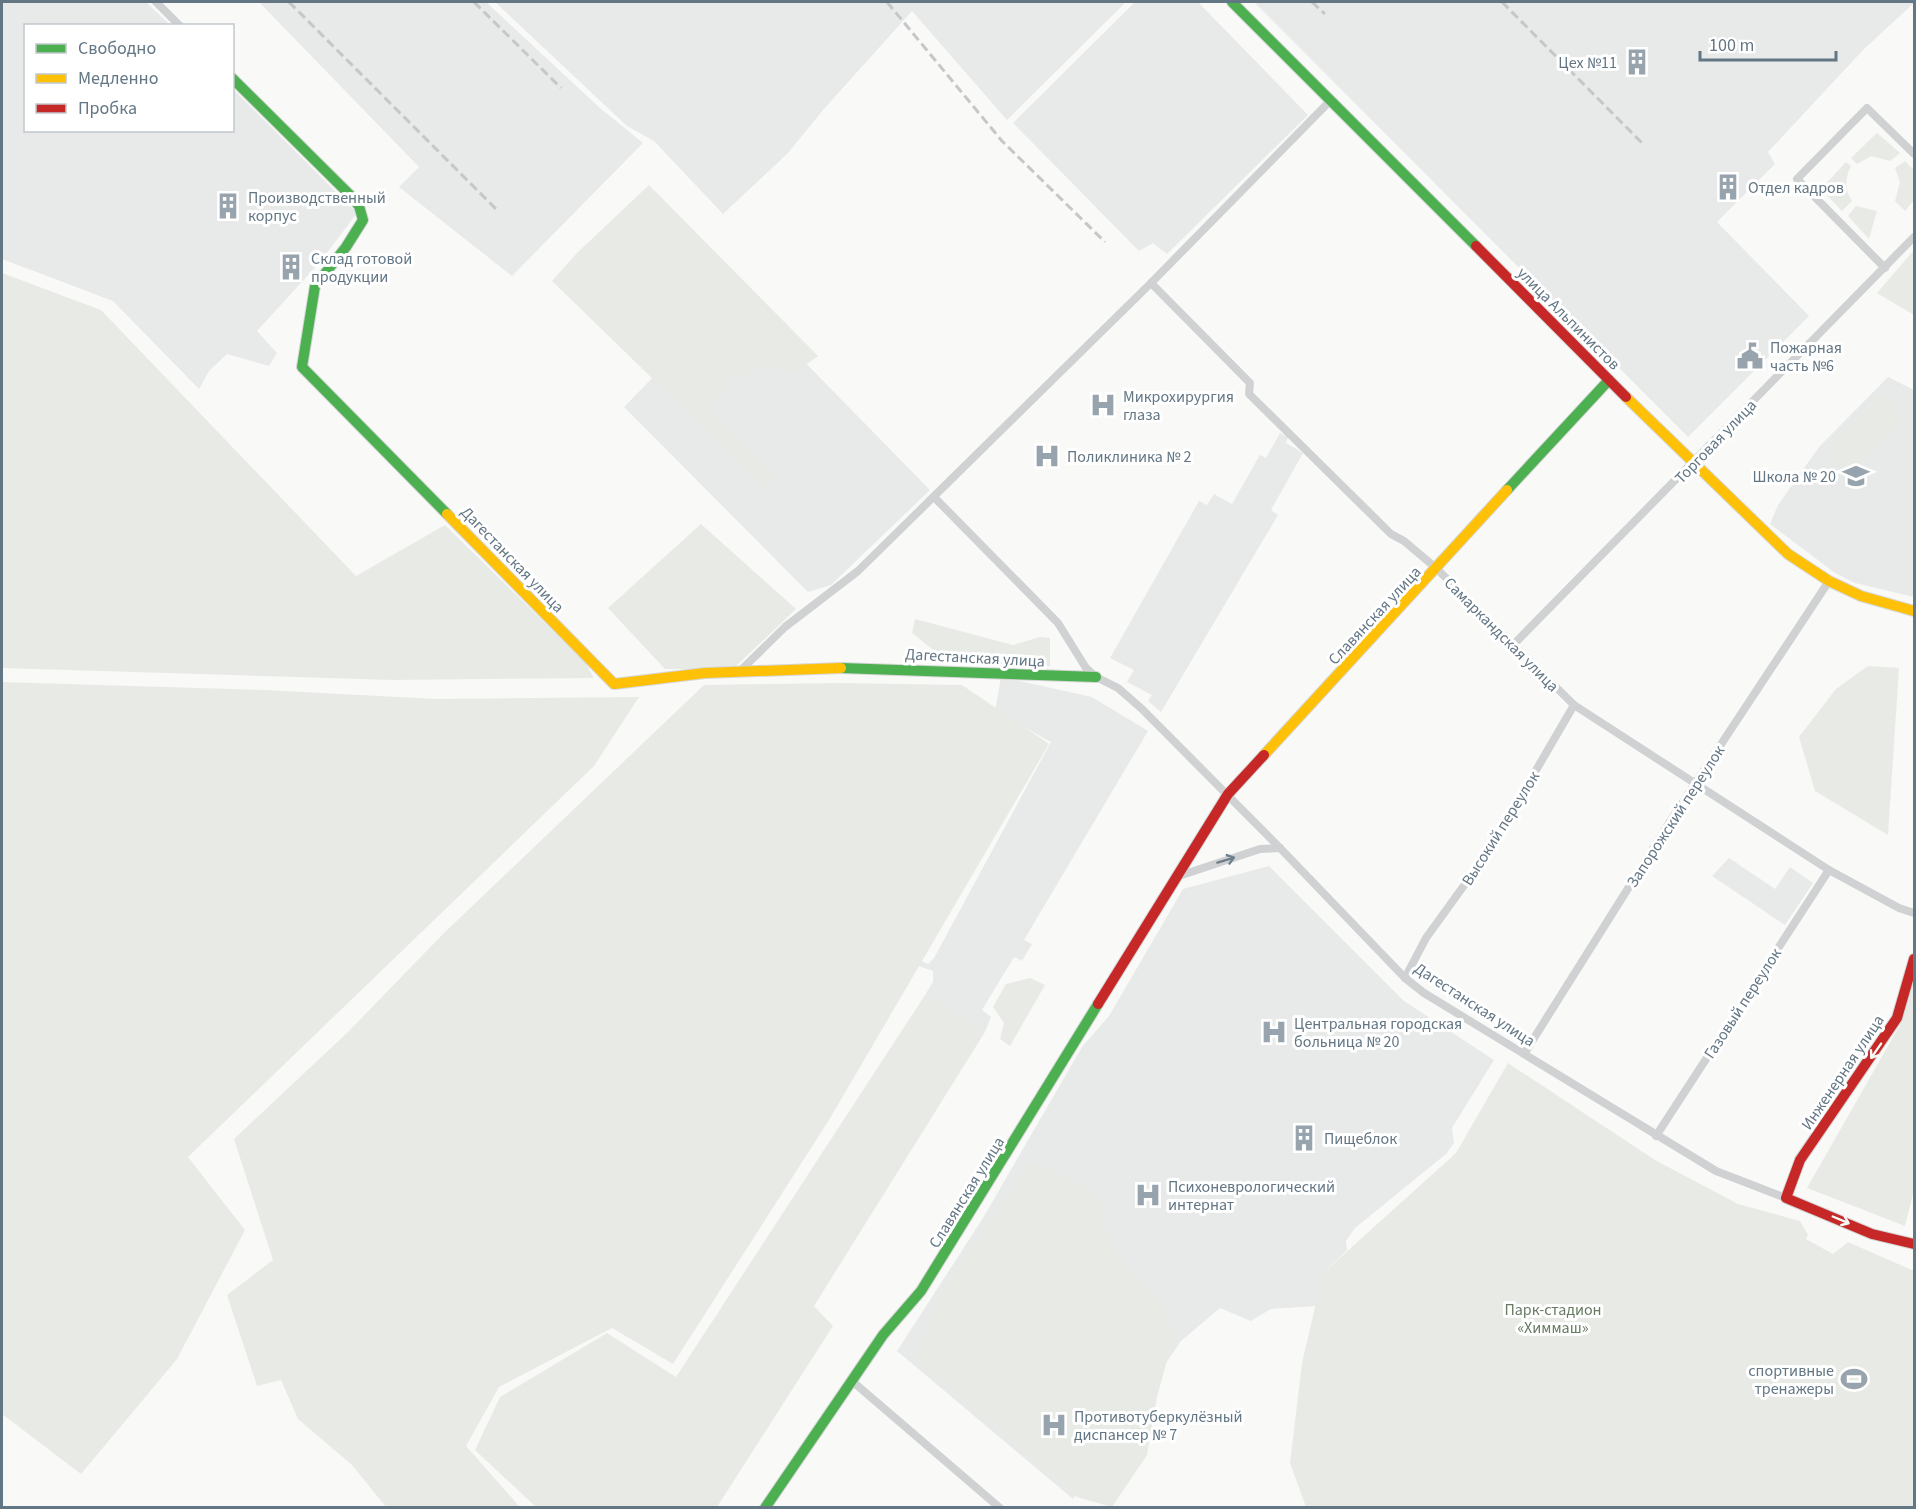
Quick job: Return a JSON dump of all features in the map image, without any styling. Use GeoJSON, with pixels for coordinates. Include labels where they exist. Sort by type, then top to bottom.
{"type":"FeatureCollection","features":[{"type":"Feature","properties":{"kind":"street"},"geometry":{"type":"LineString","coordinates":[[156,2],[178,24]]}},
{"type":"Feature","properties":{"kind":"street","name":"улица Альпинистов"},"geometry":{"type":"LineString","coordinates":[[1232,2],[1692,464],[1788,554],[1829,581],[1861,596],[1914,611]]}},
{"type":"Feature","properties":{"kind":"street","name":"Дагестанская улица"},"geometry":{"type":"LineString","coordinates":[[234,80],[350,195],[359,206],[363,220],[346,247],[315,286],[302,367],[614,684],[705,672],[864,667],[1096,677]]}},
{"type":"Feature","properties":{"kind":"street"},"geometry":{"type":"LineString","coordinates":[[739,672],[785,627],[858,571],[1151,283],[1331,100]]}},
{"type":"Feature","properties":{"kind":"street"},"geometry":{"type":"LineString","coordinates":[[1885,267],[1797,179],[1867,108],[1914,154]]}},
{"type":"Feature","properties":{"kind":"street","name":"Торговая улица"},"geometry":{"type":"LineString","coordinates":[[1514,644],[1914,237]]}},
{"type":"Feature","properties":{"kind":"street","name":"Самаркандская улица"},"geometry":{"type":"LineString","coordinates":[[1151,283],[1250,383],[1249,394],[1273,419],[1391,534],[1404,541],[1436,568],[1514,644],[1530,664],[1574,705],[1829,870],[1899,908],[1914,913]]}},
{"type":"Feature","properties":{"kind":"street","name":"Славянская улица"},"geometry":{"type":"LineString","coordinates":[[765,1508],[883,1335],[927,1282],[1228,794],[1609,380]]}},
{"type":"Feature","properties":{"kind":"street","name":"Дагестанская улица"},"geometry":{"type":"LineString","coordinates":[[934,497],[1054,619],[1082,663],[1096,677],[1130,698],[1228,794],[1405,978],[1424,993],[1656,1137],[1716,1171],[1869,1232],[1908,1246],[1914,1244]]}},
{"type":"Feature","properties":{"kind":"street","name":"Запорожский переулок"},"geometry":{"type":"LineString","coordinates":[[1524,1054],[1696,782],[1829,581]]}},
{"type":"Feature","properties":{"kind":"street","name":"Высокий переулок"},"geometry":{"type":"LineString","coordinates":[[1405,978],[1426,938],[1490,851],[1574,705]]}},
{"type":"Feature","properties":{"kind":"street"},"geometry":{"type":"LineString","coordinates":[[1174,880],[1184,873],[1260,849],[1280,848]]}},
{"type":"Feature","properties":{"kind":"street","name":"Газовый переулок"},"geometry":{"type":"LineString","coordinates":[[1656,1137],[1829,870]]}},
{"type":"Feature","properties":{"kind":"street","name":"Инженерная улица"},"geometry":{"type":"LineString","coordinates":[[1786,1198],[1800,1160],[1897,1018],[1914,959]]}},
{"type":"Feature","properties":{"kind":"street"},"geometry":{"type":"LineString","coordinates":[[852,1381],[1000,1508]]}},
{"type":"Feature","properties":{"kind":"shaded area"},"geometry":{"type":"Polygon","coordinates":[[[2,2],[146,2],[169,24],[24,24],[24,132],[234,132],[234,90],[357,213],[320,262],[257,331],[277,353],[269,366],[227,354],[209,371],[199,389],[113,301],[2,259],[2,2]]]}},
{"type":"Feature","properties":{"kind":"shaded area"},"geometry":{"type":"Polygon","coordinates":[[[259,2],[486,2],[600,108],[643,143],[512,276],[399,187],[419,167],[259,2]]]}},
{"type":"Feature","properties":{"kind":"shaded area"},"geometry":{"type":"Polygon","coordinates":[[[495,2],[1126,2],[1007,120],[912,11],[823,110],[788,153],[723,214],[654,141],[627,126],[495,2]]]}},
{"type":"Feature","properties":{"kind":"shaded area"},"geometry":{"type":"Polygon","coordinates":[[[1135,2],[1198,2],[1308,115],[1167,254],[1153,243],[1139,251],[1013,123],[1135,2]]]}},
{"type":"Feature","properties":{"kind":"shaded area"},"geometry":{"type":"Polygon","coordinates":[[[1254,2],[1914,3],[1864,49],[1768,152],[1775,164],[1717,222],[1809,316],[1688,437],[1254,2]]]}},
{"type":"Feature","properties":{"kind":"shaded area"},"geometry":{"type":"Polygon","coordinates":[[[736,292],[930,490],[831,585],[808,592],[624,407],[736,292]]]}},
{"type":"Feature","properties":{"kind":"shaded area","name":"Школа № 20"},"geometry":{"type":"Polygon","coordinates":[[[1888,377],[1914,390],[1914,597],[1855,583],[1835,573],[1770,524],[1778,505],[1819,447],[1888,377]]]}},
{"type":"Feature","properties":{"kind":"shaded area"},"geometry":{"type":"Polygon","coordinates":[[[1280,433],[1288,437],[1286,443],[1303,453],[1271,510],[1278,515],[1161,712],[1148,701],[1152,695],[1127,682],[1134,670],[1110,658],[1199,501],[1207,505],[1214,494],[1232,504],[1260,455],[1266,458],[1280,433]]]}},
{"type":"Feature","properties":{"kind":"shaded area"},"geometry":{"type":"Polygon","coordinates":[[[1001,677],[1092,697],[1148,731],[1024,940],[1032,944],[1022,961],[1014,957],[982,1010],[991,1017],[985,1032],[925,995],[933,982],[933,971],[916,965],[920,960],[928,964],[934,958],[1051,742],[995,711],[1001,677]]]}},
{"type":"Feature","properties":{"kind":"shaded area"},"geometry":{"type":"Polygon","coordinates":[[[1729,858],[1775,889],[1790,867],[1813,883],[1785,925],[1712,876],[1729,858]]]}},
{"type":"Feature","properties":{"kind":"shaded area"},"geometry":{"type":"Polygon","coordinates":[[[1269,866],[1404,1001],[1494,1060],[1452,1128],[1454,1143],[1446,1154],[1355,1228],[1346,1241],[1347,1250],[1323,1273],[1316,1306],[1271,1309],[1251,1321],[1220,1308],[1181,1341],[1073,1499],[897,1351],[983,1218],[1082,1047],[1109,1016],[1183,889],[1269,866]]]}},
{"type":"Feature","properties":{"kind":"green space"},"geometry":{"type":"Polygon","coordinates":[[[1877,133],[1900,153],[1890,161],[1871,156],[1857,164],[1851,158],[1877,133]]]}},
{"type":"Feature","properties":{"kind":"green space"},"geometry":{"type":"Polygon","coordinates":[[[1905,161],[1914,170],[1914,200],[1905,211],[1895,201],[1900,182],[1895,168],[1905,161]]]}},
{"type":"Feature","properties":{"kind":"green space"},"geometry":{"type":"Polygon","coordinates":[[[1846,162],[1851,166],[1846,184],[1852,201],[1842,211],[1821,189],[1846,162]]]}},
{"type":"Feature","properties":{"kind":"green space"},"geometry":{"type":"Polygon","coordinates":[[[649,185],[818,356],[790,376],[771,365],[733,378],[708,405],[774,476],[764,487],[552,281],[578,252],[649,185]]]}},
{"type":"Feature","properties":{"kind":"green space"},"geometry":{"type":"Polygon","coordinates":[[[1856,206],[1877,211],[1869,239],[1848,216],[1856,206]]]}},
{"type":"Feature","properties":{"kind":"green space"},"geometry":{"type":"Polygon","coordinates":[[[1914,250],[1914,315],[1877,293],[1914,250]]]}},
{"type":"Feature","properties":{"kind":"green space"},"geometry":{"type":"Polygon","coordinates":[[[2,273],[101,310],[356,576],[445,525],[585,662],[594,678],[393,680],[2,668],[2,273]]]}},
{"type":"Feature","properties":{"kind":"green space"},"geometry":{"type":"Polygon","coordinates":[[[1881,395],[1891,401],[1901,421],[1883,443],[1867,457],[1843,469],[1828,453],[1832,444],[1881,395]]]}},
{"type":"Feature","properties":{"kind":"green space"},"geometry":{"type":"Polygon","coordinates":[[[701,524],[796,609],[733,669],[665,669],[608,608],[701,524]]]}},
{"type":"Feature","properties":{"kind":"green space"},"geometry":{"type":"Polygon","coordinates":[[[915,619],[1013,645],[1040,637],[1050,638],[1050,666],[947,661],[912,633],[915,619]]]}},
{"type":"Feature","properties":{"kind":"green space"},"geometry":{"type":"Polygon","coordinates":[[[1868,666],[1899,668],[1888,835],[1815,791],[1799,737],[1836,689],[1868,666]]]}},
{"type":"Feature","properties":{"kind":"green space"},"geometry":{"type":"Polygon","coordinates":[[[2,682],[265,690],[437,699],[639,697],[594,766],[188,1157],[245,1230],[177,1359],[81,1474],[2,1414],[2,682]]]}},
{"type":"Feature","properties":{"kind":"green space"},"geometry":{"type":"Polygon","coordinates":[[[839,683],[962,685],[1049,744],[829,1120],[673,1364],[612,1328],[499,1387],[466,1446],[520,1507],[386,1507],[352,1465],[298,1419],[281,1380],[257,1386],[227,1295],[273,1260],[234,1139],[348,1032],[443,934],[704,685],[839,683]]]}},
{"type":"Feature","properties":{"kind":"green space"},"geometry":{"type":"Polygon","coordinates":[[[1914,969],[1914,1190],[1905,1226],[1807,1188],[1900,1025],[1914,969]]]}},
{"type":"Feature","properties":{"kind":"green space"},"geometry":{"type":"Polygon","coordinates":[[[1030,978],[1045,985],[1010,1046],[1000,1039],[1004,1023],[993,1007],[1006,984],[1030,978]]]}},
{"type":"Feature","properties":{"kind":"green space"},"geometry":{"type":"Polygon","coordinates":[[[925,995],[985,1032],[814,1306],[833,1326],[717,1507],[536,1507],[475,1450],[500,1397],[607,1333],[676,1377],[925,995]]]}},
{"type":"Feature","properties":{"kind":"green space","name":"Парк-стадион «Химмаш»"},"geometry":{"type":"Polygon","coordinates":[[[1508,1063],[1655,1160],[1738,1204],[1800,1221],[1808,1235],[1806,1239],[1833,1254],[1848,1242],[1914,1271],[1914,1507],[1306,1507],[1290,1463],[1302,1363],[1323,1273],[1456,1153],[1508,1063]]]}},
{"type":"Feature","properties":{"kind":"green space","name":"Противотуберкулёзный диспансер № 7"},"geometry":{"type":"Polygon","coordinates":[[[1031,1162],[1099,1193],[1109,1245],[1161,1300],[1174,1335],[1157,1397],[1147,1455],[1112,1507],[1077,1497],[914,1358],[941,1293],[1031,1162]]]}},
{"type":"Feature","properties":{"kind":"railway"},"geometry":{"type":"LineString","coordinates":[[289,2],[499,212]]}},
{"type":"Feature","properties":{"kind":"railway"},"geometry":{"type":"LineString","coordinates":[[474,2],[561,88]]}},
{"type":"Feature","properties":{"kind":"railway"},"geometry":{"type":"LineString","coordinates":[[887,2],[1002,141],[1105,242]]}},
{"type":"Feature","properties":{"kind":"railway"},"geometry":{"type":"LineString","coordinates":[[1312,2],[1325,14]]}},
{"type":"Feature","properties":{"kind":"railway"},"geometry":{"type":"LineString","coordinates":[[1502,2],[1644,145]]}},
{"type":"Feature","properties":{"kind":"traffic: fast"},"geometry":{"type":"LineString","coordinates":[[1232,2],[1476,246]]}},
{"type":"Feature","properties":{"kind":"traffic: fast"},"geometry":{"type":"LineString","coordinates":[[234,80],[350,195],[359,206],[363,220],[346,247],[315,286],[302,367],[447,514]]}},
{"type":"Feature","properties":{"kind":"traffic: fast"},"geometry":{"type":"LineString","coordinates":[[1507,490],[1609,380]]}},
{"type":"Feature","properties":{"kind":"traffic: fast"},"geometry":{"type":"LineString","coordinates":[[841,668],[1096,677]]}},
{"type":"Feature","properties":{"kind":"traffic: fast"},"geometry":{"type":"LineString","coordinates":[[765,1508],[883,1335],[921,1291],[1098,1004]]}},
{"type":"Feature","properties":{"kind":"traffic: slow"},"geometry":{"type":"LineString","coordinates":[[1626,397],[1788,554],[1829,581],[1861,596],[1914,611]]}},
{"type":"Feature","properties":{"kind":"traffic: slow"},"geometry":{"type":"LineString","coordinates":[[1264,755],[1507,490]]}},
{"type":"Feature","properties":{"kind":"traffic: slow"},"geometry":{"type":"LineString","coordinates":[[447,514],[614,684],[705,673],[841,668]]}},
{"type":"Feature","properties":{"kind":"traffic: jam"},"geometry":{"type":"LineString","coordinates":[[1476,246],[1626,397]]}},
{"type":"Feature","properties":{"kind":"traffic: jam"},"geometry":{"type":"LineString","coordinates":[[1098,1004],[1228,794],[1264,755]]}},
{"type":"Feature","properties":{"kind":"traffic: jam"},"geometry":{"type":"LineString","coordinates":[[1914,959],[1897,1018],[1800,1160],[1786,1198],[1872,1234],[1914,1244]]}},
{"type":"Feature","properties":{"kind":"place","name":"Цех №11"},"geometry":{"type":"Point","coordinates":[1637,62]}},
{"type":"Feature","properties":{"kind":"place","name":"Отдел кадров"},"geometry":{"type":"Point","coordinates":[1728,187]}},
{"type":"Feature","properties":{"kind":"place","name":"Производственный корпус"},"geometry":{"type":"Point","coordinates":[228,206]}},
{"type":"Feature","properties":{"kind":"place","name":"Склад готовой продукции"},"geometry":{"type":"Point","coordinates":[291,267]}},
{"type":"Feature","properties":{"kind":"place","name":"Пожарная часть №6"},"geometry":{"type":"Point","coordinates":[1750,356]}},
{"type":"Feature","properties":{"kind":"place","name":"Микрохирургия глаза"},"geometry":{"type":"Point","coordinates":[1103,405]}},
{"type":"Feature","properties":{"kind":"place","name":"Поликлиника № 2"},"geometry":{"type":"Point","coordinates":[1047,456]}},
{"type":"Feature","properties":{"kind":"place","name":"Школа № 20"},"geometry":{"type":"Point","coordinates":[1856,476]}},
{"type":"Feature","properties":{"kind":"place","name":"Центральная городская больница № 20"},"geometry":{"type":"Point","coordinates":[1274,1032]}},
{"type":"Feature","properties":{"kind":"place","name":"Пищеблок"},"geometry":{"type":"Point","coordinates":[1304,1138]}},
{"type":"Feature","properties":{"kind":"place","name":"Психоневрологический интернат"},"geometry":{"type":"Point","coordinates":[1148,1195]}},
{"type":"Feature","properties":{"kind":"place","name":"спортивные тренажеры"},"geometry":{"type":"Point","coordinates":[1854,1379]}},
{"type":"Feature","properties":{"kind":"place","name":"Противотуберкулёзный диспансер № 7"},"geometry":{"type":"Point","coordinates":[1054,1425]}}]}
